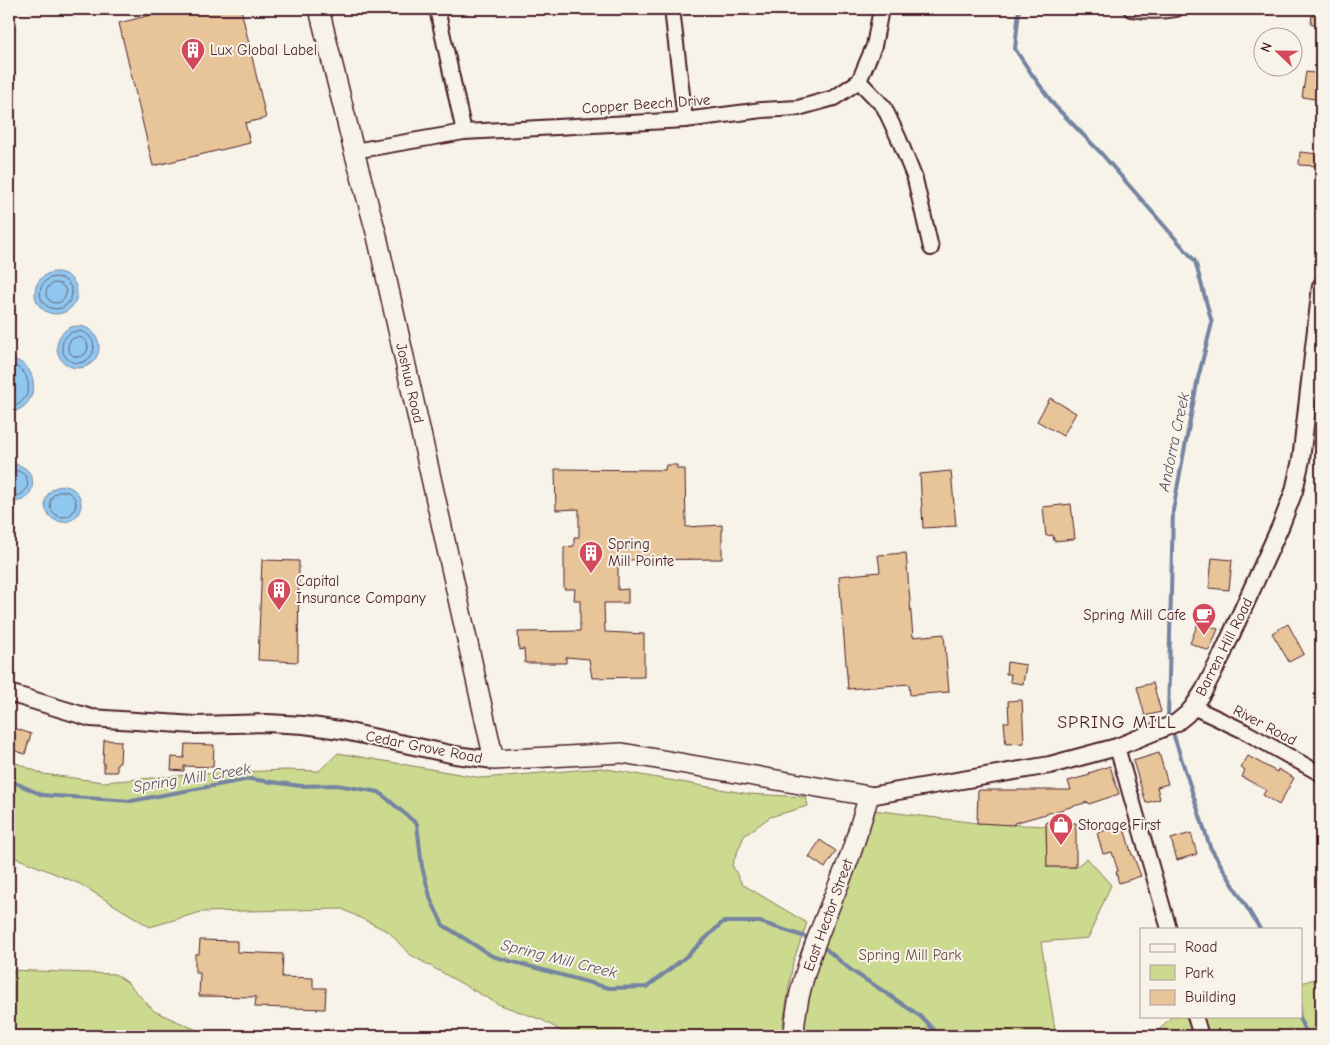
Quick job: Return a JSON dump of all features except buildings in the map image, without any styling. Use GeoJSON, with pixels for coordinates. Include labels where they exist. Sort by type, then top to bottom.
{"type":"FeatureCollection","features":[{"type":"Feature","properties":{"kind":"main road","name":"Joshua Road"},"geometry":{"type":"LineString","coordinates":[[319,9],[377,236],[494,760]]}},
{"type":"Feature","properties":{"kind":"main road","name":"Cedar Grove Road"},"geometry":{"type":"LineString","coordinates":[[494,760],[622,753],[869,796]]}},
{"type":"Feature","properties":{"kind":"main road","name":"East Hector Street"},"geometry":{"type":"LineString","coordinates":[[794,1036],[799,1001],[807,967],[848,860],[869,796]]}},
{"type":"Feature","properties":{"kind":"street"},"geometry":{"type":"LineString","coordinates":[[437,9],[464,132]]}},
{"type":"Feature","properties":{"kind":"street"},"geometry":{"type":"LineString","coordinates":[[672,9],[685,120]]}},
{"type":"Feature","properties":{"kind":"street"},"geometry":{"type":"LineString","coordinates":[[881,9],[874,46],[859,81],[884,107],[900,139],[915,179],[931,248]]}},
{"type":"Feature","properties":{"kind":"street"},"geometry":{"type":"LineString","coordinates":[[1131,9],[1176,9]]}},
{"type":"Feature","properties":{"kind":"street","name":"Copper Beech Drive"},"geometry":{"type":"LineString","coordinates":[[354,151],[464,132],[685,120],[762,110],[798,108],[834,98],[859,81]]}},
{"type":"Feature","properties":{"kind":"street","name":"Barren Hill Road"},"geometry":{"type":"LineString","coordinates":[[869,796],[1050,765],[1117,746],[1176,723],[1187,714],[1214,673],[1281,525],[1294,491],[1301,460],[1321,286]]}},
{"type":"Feature","properties":{"kind":"street","name":"Cedar Grove Road"},"geometry":{"type":"LineString","coordinates":[[9,693],[91,718],[195,725],[267,723],[304,725],[340,730],[455,755],[494,760]]}},
{"type":"Feature","properties":{"kind":"street","name":"River Road"},"geometry":{"type":"LineString","coordinates":[[1193,707],[1242,730],[1321,774]]}},
{"type":"Feature","properties":{"kind":"street"},"geometry":{"type":"LineString","coordinates":[[1117,746],[1169,928]]}},
{"type":"Feature","properties":{"kind":"street"},"geometry":{"type":"LineString","coordinates":[[1196,1018],[1201,1036]]}},
{"type":"Feature","properties":{"kind":"green space"},"geometry":{"type":"Polygon","coordinates":[[[338,753],[482,778],[601,768],[749,794],[806,797],[808,806],[770,817],[744,836],[732,865],[742,884],[807,923],[793,962],[781,1036],[570,1036],[542,1020],[498,1004],[409,954],[389,932],[342,909],[201,912],[150,927],[80,884],[9,855],[9,760],[43,774],[103,782],[201,774],[285,770],[319,771],[338,753]]]}},
{"type":"Feature","properties":{"kind":"green space","name":"Spring Mill Park"},"geometry":{"type":"Polygon","coordinates":[[[865,809],[977,823],[1046,826],[1047,867],[1076,867],[1087,858],[1111,885],[1088,938],[1041,942],[1056,1036],[794,1036],[865,809]]]}},
{"type":"Feature","properties":{"kind":"green space"},"geometry":{"type":"Polygon","coordinates":[[[9,970],[115,974],[127,982],[154,1011],[210,1036],[9,1036],[9,970]]]}},
{"type":"Feature","properties":{"kind":"green space"},"geometry":{"type":"Polygon","coordinates":[[[1321,977],[1321,1036],[1147,1036],[1158,1031],[1170,1018],[1302,1018],[1302,983],[1321,977]]]}},
{"type":"Feature","properties":{"kind":"water"},"geometry":{"type":"Polygon","coordinates":[[[60,272],[68,275],[74,281],[77,293],[74,305],[68,311],[52,314],[44,311],[38,305],[35,289],[38,281],[44,275],[60,272]]]}},
{"type":"Feature","properties":{"kind":"water"},"geometry":{"type":"Polygon","coordinates":[[[74,326],[82,326],[93,332],[99,347],[93,362],[82,368],[74,368],[63,362],[57,351],[57,343],[63,332],[74,326]]]}},
{"type":"Feature","properties":{"kind":"water"},"geometry":{"type":"Polygon","coordinates":[[[9,359],[27,367],[32,375],[33,384],[32,394],[28,402],[20,409],[9,413],[9,359]]]}},
{"type":"Feature","properties":{"kind":"water"},"geometry":{"type":"Polygon","coordinates":[[[13,464],[23,467],[29,472],[32,479],[30,493],[18,501],[9,501],[9,465],[13,464]]]}},
{"type":"Feature","properties":{"kind":"water"},"geometry":{"type":"Polygon","coordinates":[[[63,486],[70,487],[76,491],[80,497],[80,511],[76,517],[70,521],[63,522],[56,521],[50,517],[46,511],[45,504],[46,497],[50,491],[56,487],[63,486]]]}},
{"type":"Feature","properties":{"kind":"waterway","name":"Andorra Creek"},"geometry":{"type":"LineString","coordinates":[[1019,9],[1015,49],[1054,105],[1100,152],[1195,261],[1212,323],[1198,378],[1173,510],[1169,721]]}},
{"type":"Feature","properties":{"kind":"waterway","name":"Andorra Creek"},"geometry":{"type":"LineString","coordinates":[[1172,730],[1210,847],[1259,928]]}},
{"type":"Feature","properties":{"kind":"waterway","name":"Spring Mill Creek"},"geometry":{"type":"LineString","coordinates":[[9,780],[42,795],[131,801],[250,779],[301,786],[336,785],[379,792],[417,824],[422,867],[431,900],[443,925],[492,956],[609,988],[647,987],[688,955],[723,922],[760,922],[812,939]]}},
{"type":"Feature","properties":{"kind":"waterway","name":"Spring Mill Creek"},"geometry":{"type":"LineString","coordinates":[[820,944],[852,971],[920,1016],[940,1036]]}},
{"type":"Feature","properties":{"kind":"waterway","name":"Andorra Creek"},"geometry":{"type":"LineString","coordinates":[[1299,1018],[1308,1036]]}},
{"type":"Feature","properties":{"kind":"place","name":"Lux Global Label"},"geometry":{"type":"Point","coordinates":[193,71]}},
{"type":"Feature","properties":{"kind":"place","name":"Spring Mill Pointe"},"geometry":{"type":"Point","coordinates":[591,574]}},
{"type":"Feature","properties":{"kind":"place","name":"Capital Insurance Company"},"geometry":{"type":"Point","coordinates":[279,611]}},
{"type":"Feature","properties":{"kind":"place","name":"Spring Mill Cafe"},"geometry":{"type":"Point","coordinates":[1204,636]}},
{"type":"Feature","properties":{"kind":"place","name":"Storage First"},"geometry":{"type":"Point","coordinates":[1061,846]}},
{"type":"Feature","properties":{"kind":"district","name":"SPRING MILL"},"geometry":{"type":"Point","coordinates":[1117,722]}}]}
